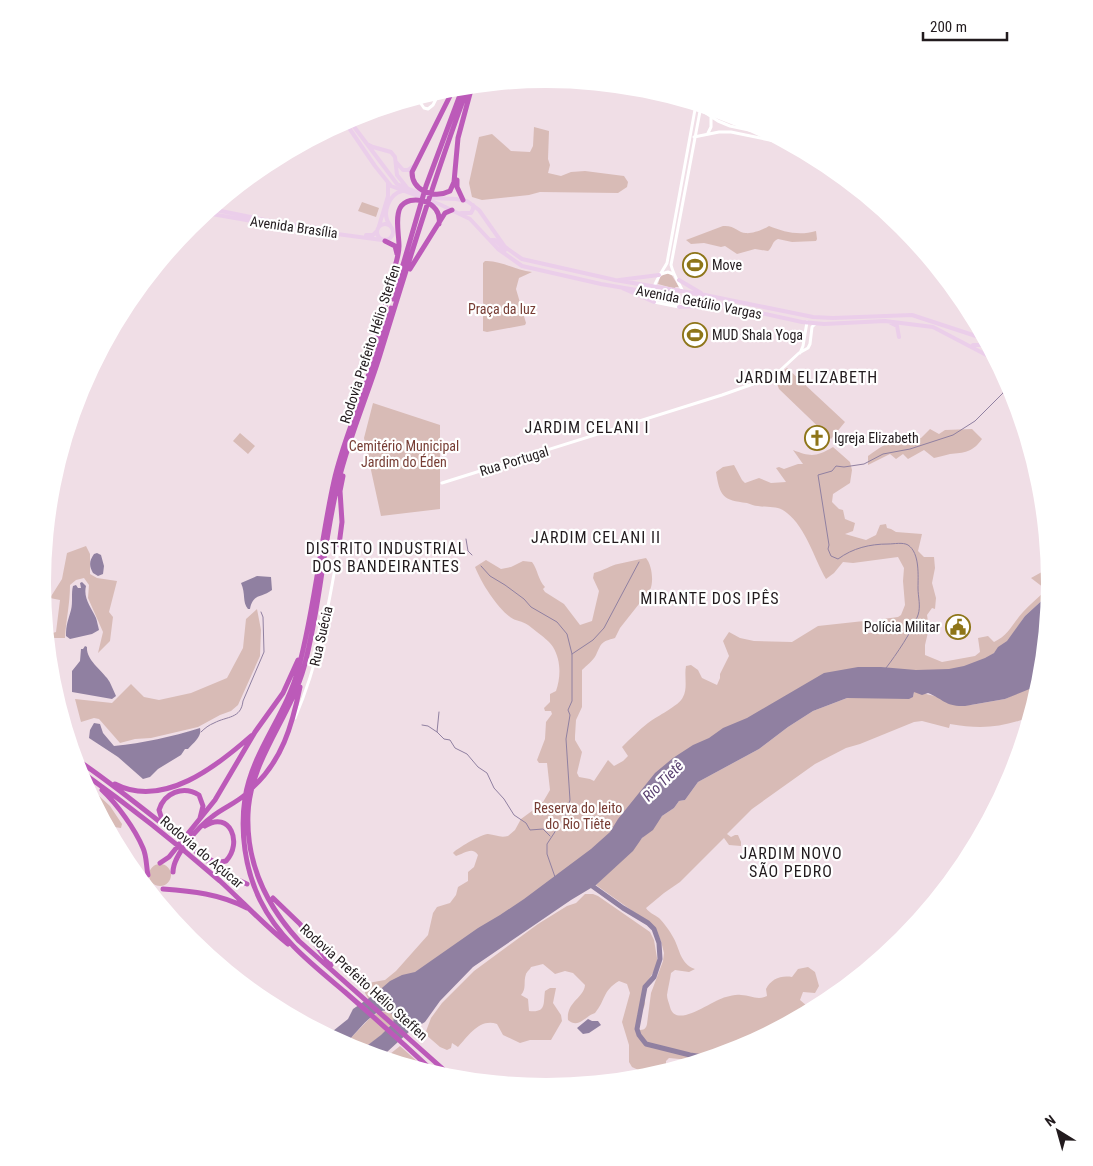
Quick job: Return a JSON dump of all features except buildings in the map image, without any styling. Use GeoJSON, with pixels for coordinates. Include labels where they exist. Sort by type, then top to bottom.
{"type":"FeatureCollection","features":[{"type":"Feature","properties":{"kind":"highway"},"geometry":{"type":"LineString","coordinates":[[449,97],[412,172],[415,184],[420,189],[437,195],[444,194],[451,189],[454,182],[458,138],[470,94]]}},
{"type":"Feature","properties":{"kind":"highway","name":"Rodovia Prefeito Hélio Steffen"},"geometry":{"type":"LineString","coordinates":[[440,1067],[287,928],[276,914],[260,884],[255,868],[248,831],[248,786],[261,750],[298,672],[305,643],[334,479],[342,449],[391,307],[426,186],[460,95]]}},
{"type":"Feature","properties":{"kind":"highway","name":"Rodovia Prefeito Hélio Steffen"},"geometry":{"type":"LineString","coordinates":[[423,1062],[304,957],[276,927],[260,900],[254,885],[244,841],[244,815],[248,796],[266,751],[293,699],[303,670],[344,459],[378,362],[432,188],[465,95]]}},
{"type":"Feature","properties":{"kind":"highway"},"geometry":{"type":"LineString","coordinates":[[456,165],[457,186],[463,200]]}},
{"type":"Feature","properties":{"kind":"highway"},"geometry":{"type":"LineString","coordinates":[[371,368],[397,259],[399,248],[398,215],[402,205],[406,202],[418,200],[431,204],[439,214],[439,224]]}},
{"type":"Feature","properties":{"kind":"highway"},"geometry":{"type":"LineString","coordinates":[[398,294],[414,260],[449,208]]}},
{"type":"Feature","properties":{"kind":"highway"},"geometry":{"type":"LineString","coordinates":[[383,240],[395,246],[397,259]]}},
{"type":"Feature","properties":{"kind":"highway"},"geometry":{"type":"LineString","coordinates":[[339,545],[342,522],[340,491],[344,459]]}},
{"type":"Feature","properties":{"kind":"highway"},"geometry":{"type":"LineString","coordinates":[[173,872],[176,854],[227,783],[256,732],[283,693],[305,643]]}},
{"type":"Feature","properties":{"kind":"highway"},"geometry":{"type":"LineString","coordinates":[[190,836],[212,817],[243,797],[276,761],[292,723],[303,670]]}},
{"type":"Feature","properties":{"kind":"highway"},"geometry":{"type":"LineString","coordinates":[[100,776],[119,786],[136,791],[159,791],[189,780],[213,766],[236,750],[256,732]]}},
{"type":"Feature","properties":{"kind":"highway","name":"Rodovia do Açúcar"},"geometry":{"type":"LineString","coordinates":[[87,767],[194,849],[219,871],[247,884]]}},
{"type":"Feature","properties":{"kind":"highway","name":"Rodovia do Açúcar"},"geometry":{"type":"LineString","coordinates":[[92,780],[156,828],[210,873],[271,931],[304,957]]}},
{"type":"Feature","properties":{"kind":"highway"},"geometry":{"type":"LineString","coordinates":[[93,782],[116,806],[139,839],[144,849],[148,875]]}},
{"type":"Feature","properties":{"kind":"highway"},"geometry":{"type":"LineString","coordinates":[[164,826],[158,810],[162,801],[172,793],[187,790],[199,795],[202,800],[203,806],[198,823]]}},
{"type":"Feature","properties":{"kind":"highway"},"geometry":{"type":"LineString","coordinates":[[194,849],[216,863],[226,861],[233,852],[234,837],[232,831],[225,824],[215,821],[198,830]]}},
{"type":"Feature","properties":{"kind":"highway"},"geometry":{"type":"LineString","coordinates":[[160,863],[176,854]]}},
{"type":"Feature","properties":{"kind":"highway"},"geometry":{"type":"LineString","coordinates":[[163,889],[210,894],[234,901],[253,912]]}},
{"type":"Feature","properties":{"kind":"highway"},"geometry":{"type":"LineString","coordinates":[[273,898],[300,924],[339,976]]}},
{"type":"Feature","properties":{"kind":"main road"},"geometry":{"type":"LineString","coordinates":[[354,127],[394,182],[431,198],[463,200]]}},
{"type":"Feature","properties":{"kind":"main road"},"geometry":{"type":"LineString","coordinates":[[349,129],[388,183],[388,196],[377,230],[377,235],[383,240],[390,239],[393,235],[393,229],[386,220],[390,199],[394,194],[402,191]]}},
{"type":"Feature","properties":{"kind":"main road"},"geometry":{"type":"LineString","coordinates":[[364,141],[370,146],[391,152],[395,161],[397,175],[410,190]]}},
{"type":"Feature","properties":{"kind":"main road"},"geometry":{"type":"LineString","coordinates":[[373,163],[374,155],[382,149]]}},
{"type":"Feature","properties":{"kind":"main road"},"geometry":{"type":"LineString","coordinates":[[395,161],[401,168],[406,170],[416,164]]}},
{"type":"Feature","properties":{"kind":"main road","name":"Avenida Getúlio Vargas"},"geometry":{"type":"LineString","coordinates":[[388,183],[402,191],[449,208],[470,218],[503,253],[522,266],[618,287],[724,305],[807,322],[816,323],[833,320]]}},
{"type":"Feature","properties":{"kind":"main road","name":"Avenida Getúlio Vargas"},"geometry":{"type":"LineString","coordinates":[[463,200],[479,210],[505,247],[517,257],[538,264],[813,317],[934,327],[985,354]]}},
{"type":"Feature","properties":{"kind":"main road"},"geometry":{"type":"LineString","coordinates":[[459,213],[471,213],[472,205]]}},
{"type":"Feature","properties":{"kind":"main road","name":"Avenida Brasília"},"geometry":{"type":"LineString","coordinates":[[220,211],[285,224],[370,236],[377,230]]}},
{"type":"Feature","properties":{"kind":"main road","name":"Avenida Brasília"},"geometry":{"type":"LineString","coordinates":[[215,215],[383,240]]}},
{"type":"Feature","properties":{"kind":"main road"},"geometry":{"type":"LineString","coordinates":[[377,230],[382,224],[390,225]]}},
{"type":"Feature","properties":{"kind":"main road"},"geometry":{"type":"LineString","coordinates":[[490,240],[495,240],[511,256],[517,257]]}},
{"type":"Feature","properties":{"kind":"main road"},"geometry":{"type":"LineString","coordinates":[[615,280],[660,274]]}},
{"type":"Feature","properties":{"kind":"main road"},"geometry":{"type":"LineString","coordinates":[[678,280],[705,295]]}},
{"type":"Feature","properties":{"kind":"main road"},"geometry":{"type":"LineString","coordinates":[[618,287],[654,302]]}},
{"type":"Feature","properties":{"kind":"main road"},"geometry":{"type":"LineString","coordinates":[[679,307],[724,305]]}},
{"type":"Feature","properties":{"kind":"main road"},"geometry":{"type":"LineString","coordinates":[[807,322],[814,318],[845,321],[847,317],[912,315],[975,335]]}},
{"type":"Feature","properties":{"kind":"main road"},"geometry":{"type":"LineString","coordinates":[[889,322],[897,326],[899,337]]}},
{"type":"Feature","properties":{"kind":"main road"},"geometry":{"type":"LineString","coordinates":[[957,338],[981,345]]}},
{"type":"Feature","properties":{"kind":"street"},"geometry":{"type":"LineString","coordinates":[[421,104],[424,108],[428,109],[435,101]]}},
{"type":"Feature","properties":{"kind":"street"},"geometry":{"type":"LineString","coordinates":[[654,302],[652,292],[667,263],[694,111]]}},
{"type":"Feature","properties":{"kind":"street"},"geometry":{"type":"LineString","coordinates":[[679,307],[686,298],[671,265],[699,112]]}},
{"type":"Feature","properties":{"kind":"street"},"geometry":{"type":"LineString","coordinates":[[711,116],[730,126],[745,129]]}},
{"type":"Feature","properties":{"kind":"street"},"geometry":{"type":"LineString","coordinates":[[706,135],[711,127],[711,116]]}},
{"type":"Feature","properties":{"kind":"street"},"geometry":{"type":"LineString","coordinates":[[689,137],[730,132],[767,140]]}},
{"type":"Feature","properties":{"kind":"street"},"geometry":{"type":"LineString","coordinates":[[660,274],[668,272],[674,274]]}},
{"type":"Feature","properties":{"kind":"street","name":"Avenida Getúlio Vargas"},"geometry":{"type":"LineString","coordinates":[[654,302],[679,307]]}},
{"type":"Feature","properties":{"kind":"street"},"geometry":{"type":"LineString","coordinates":[[799,353],[803,346],[807,322]]}},
{"type":"Feature","properties":{"kind":"street","name":"Rua Portugal"},"geometry":{"type":"LineString","coordinates":[[442,483],[722,395],[773,377],[799,353],[808,348],[812,327],[816,323]]}},
{"type":"Feature","properties":{"kind":"street","name":"Rua Suécia"},"geometry":{"type":"LineString","coordinates":[[292,723],[316,661],[339,545]]}},
{"type":"Feature","properties":{"kind":"green space"},"geometry":{"type":"Polygon","coordinates":[[[534,127],[549,131],[548,159],[550,165],[548,173],[561,176],[571,172],[585,171],[624,176],[628,182],[627,187],[618,193],[540,192],[482,200],[472,197],[469,183],[479,137],[492,134],[511,151],[530,152],[533,146],[534,127]]]}},
{"type":"Feature","properties":{"kind":"green space"},"geometry":{"type":"Polygon","coordinates":[[[362,202],[379,208],[376,217],[358,211],[362,202]]]}},
{"type":"Feature","properties":{"kind":"green space"},"geometry":{"type":"Polygon","coordinates":[[[723,226],[746,233],[758,231],[769,226],[792,233],[816,231],[817,239],[816,241],[792,242],[778,239],[768,251],[755,249],[737,254],[725,246],[721,247],[704,243],[691,244],[686,240],[723,226]]]}},
{"type":"Feature","properties":{"kind":"green space","name":"Praça da luz"},"geometry":{"type":"Polygon","coordinates":[[[485,261],[497,262],[532,272],[519,278],[516,289],[525,325],[487,332],[483,331],[483,263],[485,261]]]}},
{"type":"Feature","properties":{"kind":"green space"},"geometry":{"type":"Polygon","coordinates":[[[666,273],[671,274],[679,287],[675,287],[676,289],[658,284],[660,277],[666,273]]]}},
{"type":"Feature","properties":{"kind":"green space"},"geometry":{"type":"Polygon","coordinates":[[[787,368],[845,422],[831,439],[779,389],[775,378],[787,368]]]}},
{"type":"Feature","properties":{"kind":"green space","name":"Cemitério Municipal Jardim do Éden"},"geometry":{"type":"Polygon","coordinates":[[[373,403],[440,425],[440,509],[381,516],[364,438],[373,403]]]}},
{"type":"Feature","properties":{"kind":"green space"},"geometry":{"type":"Polygon","coordinates":[[[930,429],[939,434],[945,430],[972,429],[982,439],[975,447],[964,452],[934,458],[924,450],[908,459],[903,454],[896,459],[890,454],[868,465],[868,456],[887,444],[899,438],[921,438],[930,429]]]}},
{"type":"Feature","properties":{"kind":"green space"},"geometry":{"type":"Polygon","coordinates":[[[240,433],[255,446],[248,454],[233,441],[240,433]]]}},
{"type":"Feature","properties":{"kind":"green space","name":"Reserva do leito do Rio Tiête"},"geometry":{"type":"Polygon","coordinates":[[[833,447],[850,462],[852,470],[850,483],[833,494],[832,502],[839,509],[843,510],[845,519],[855,523],[853,531],[845,534],[866,540],[876,535],[880,525],[886,524],[887,528],[896,532],[922,534],[918,551],[924,557],[934,557],[935,568],[932,583],[936,598],[935,609],[932,608],[927,615],[929,628],[925,655],[942,662],[975,656],[980,652],[978,638],[988,636],[994,642],[999,639],[1007,633],[1025,609],[1042,594],[1041,601],[1025,616],[1010,638],[1012,641],[969,670],[863,672],[603,844],[484,928],[372,1000],[368,998],[365,993],[368,983],[385,980],[396,971],[428,935],[433,913],[437,907],[450,903],[456,895],[458,887],[468,881],[468,872],[474,867],[478,855],[473,851],[456,856],[453,853],[485,834],[500,837],[508,836],[515,830],[521,819],[536,808],[538,801],[543,802],[550,790],[547,763],[539,763],[537,760],[545,739],[546,722],[552,714],[551,711],[545,711],[544,708],[550,702],[550,694],[556,691],[558,686],[558,657],[551,644],[545,638],[526,624],[510,617],[500,607],[485,587],[475,567],[486,560],[501,569],[511,567],[523,561],[532,562],[545,587],[543,589],[545,592],[564,604],[580,625],[592,621],[599,591],[593,578],[594,573],[625,562],[646,558],[648,561],[652,578],[650,590],[620,628],[615,638],[603,643],[593,659],[582,670],[582,707],[576,720],[575,740],[582,752],[577,773],[579,777],[594,781],[608,760],[614,766],[623,761],[628,756],[622,747],[648,723],[681,700],[685,690],[686,666],[691,665],[698,670],[702,678],[717,685],[729,656],[723,641],[729,632],[740,638],[754,641],[792,642],[818,626],[864,621],[865,633],[882,633],[883,619],[901,615],[905,605],[904,568],[898,557],[853,563],[843,562],[826,579],[805,535],[794,519],[784,510],[733,500],[724,496],[719,487],[716,472],[723,467],[734,465],[745,483],[759,478],[771,483],[786,482],[776,468],[784,469],[803,464],[793,450],[813,455],[833,447]]]}},
{"type":"Feature","properties":{"kind":"green space"},"geometry":{"type":"Polygon","coordinates":[[[86,546],[90,554],[90,574],[97,578],[117,581],[109,612],[113,617],[110,641],[98,653],[103,632],[88,598],[89,585],[84,578],[76,580],[70,585],[65,638],[54,638],[60,600],[51,598],[51,596],[62,579],[67,553],[86,546]]]}},
{"type":"Feature","properties":{"kind":"green space","name":"Reserva do leito do Rio Tiête"},"geometry":{"type":"Polygon","coordinates":[[[1042,572],[1042,586],[1031,578],[1042,572]]]}},
{"type":"Feature","properties":{"kind":"green space"},"geometry":{"type":"Polygon","coordinates":[[[257,609],[261,630],[260,656],[238,705],[231,711],[198,727],[120,743],[99,719],[94,718],[81,722],[75,699],[112,703],[131,684],[144,697],[159,700],[191,693],[227,678],[243,648],[246,619],[257,609]]]}},
{"type":"Feature","properties":{"kind":"green space"},"geometry":{"type":"Polygon","coordinates":[[[1030,687],[1022,719],[990,726],[971,727],[950,724],[949,728],[922,721],[914,722],[846,748],[815,764],[752,809],[727,834],[731,837],[738,835],[741,846],[729,845],[724,838],[680,882],[646,908],[665,925],[673,937],[683,960],[695,969],[689,972],[675,970],[671,973],[667,996],[674,1013],[679,1016],[687,1015],[720,999],[734,995],[757,998],[767,996],[766,989],[774,980],[780,977],[792,977],[798,969],[808,967],[815,972],[819,986],[815,993],[803,992],[800,1000],[806,1005],[794,1012],[736,1041],[681,1059],[669,1058],[666,1063],[638,1070],[632,1067],[629,1062],[629,1045],[622,1022],[630,993],[627,984],[619,981],[607,992],[595,1013],[579,1023],[575,1023],[568,1020],[568,1014],[572,1004],[582,993],[585,985],[573,973],[565,971],[555,974],[543,964],[531,967],[525,977],[524,990],[521,995],[528,999],[529,1011],[535,1011],[543,1006],[545,991],[550,988],[556,988],[553,1003],[561,1015],[562,1021],[551,1040],[530,1040],[520,1043],[503,1035],[497,1024],[485,1023],[475,1029],[458,1047],[452,1043],[451,1048],[447,1050],[440,1047],[425,1034],[431,1018],[442,1003],[474,971],[538,924],[567,906],[576,903],[585,894],[598,896],[650,932],[654,940],[658,964],[645,986],[645,1005],[637,1015],[638,1030],[644,1029],[647,1024],[651,993],[663,961],[664,953],[661,941],[652,925],[596,885],[662,816],[674,808],[679,801],[685,800],[698,782],[759,749],[813,711],[847,698],[913,697],[914,691],[971,705],[1005,699],[1030,687]]]}},
{"type":"Feature","properties":{"kind":"green space"},"geometry":{"type":"Polygon","coordinates":[[[99,796],[110,806],[122,824],[121,828],[116,827],[99,796]]]}},
{"type":"Feature","properties":{"kind":"green space"},"geometry":{"type":"Polygon","coordinates":[[[156,865],[164,865],[170,871],[170,879],[164,885],[156,885],[150,878],[150,871],[156,865]]]}},
{"type":"Feature","properties":{"kind":"green space"},"geometry":{"type":"Polygon","coordinates":[[[381,1011],[394,1014],[391,1025],[387,1030],[368,1045],[351,1038],[371,1017],[381,1011]]]}},
{"type":"Feature","properties":{"kind":"green space"},"geometry":{"type":"Polygon","coordinates":[[[400,1046],[416,1060],[391,1053],[400,1046]]]}},
{"type":"Feature","properties":{"kind":"water"},"geometry":{"type":"Polygon","coordinates":[[[94,554],[101,555],[104,566],[103,574],[98,576],[93,573],[90,566],[90,561],[94,554]]]}},
{"type":"Feature","properties":{"kind":"water"},"geometry":{"type":"Polygon","coordinates":[[[257,576],[271,577],[272,590],[253,600],[250,609],[248,609],[245,604],[241,583],[257,576]]]}},
{"type":"Feature","properties":{"kind":"water"},"geometry":{"type":"Polygon","coordinates":[[[82,582],[86,586],[87,598],[99,630],[92,634],[70,639],[66,636],[66,632],[72,607],[72,589],[76,585],[78,588],[81,588],[80,583],[82,582]]]}},
{"type":"Feature","properties":{"kind":"water","name":"Rio Tietê"},"geometry":{"type":"Polygon","coordinates":[[[1041,601],[1038,648],[1030,689],[1005,699],[965,706],[949,704],[928,693],[922,695],[914,692],[913,697],[909,699],[847,698],[813,711],[759,749],[698,782],[685,800],[679,801],[674,808],[662,816],[653,830],[642,838],[633,851],[596,885],[473,967],[440,1001],[425,1022],[410,1031],[387,1052],[368,1045],[393,1023],[394,1015],[386,1011],[372,1016],[350,1038],[334,1030],[348,1019],[353,1009],[390,981],[402,975],[415,972],[478,928],[524,899],[591,849],[610,832],[618,819],[655,773],[693,745],[709,738],[723,728],[747,718],[824,673],[858,667],[916,670],[949,669],[964,666],[985,658],[994,653],[998,647],[1007,641],[1025,616],[1041,601]]]}},
{"type":"Feature","properties":{"kind":"water"},"geometry":{"type":"Polygon","coordinates":[[[85,646],[91,660],[111,684],[116,696],[112,699],[72,692],[72,671],[80,661],[81,649],[85,646]]]}},
{"type":"Feature","properties":{"kind":"water"},"geometry":{"type":"Polygon","coordinates":[[[94,723],[100,724],[103,733],[114,746],[157,739],[200,728],[200,734],[181,755],[158,769],[150,777],[143,779],[118,757],[89,738],[90,730],[94,723]]]}},
{"type":"Feature","properties":{"kind":"water"},"geometry":{"type":"Polygon","coordinates":[[[588,1019],[598,1021],[601,1025],[589,1033],[583,1034],[577,1028],[588,1019]]]}},
{"type":"Feature","properties":{"kind":"waterway"},"geometry":{"type":"LineString","coordinates":[[886,668],[908,635],[919,612],[918,571],[915,553],[908,545],[898,543],[862,547],[838,559],[831,556],[828,549],[829,545],[818,475],[832,471],[836,466],[844,467],[864,464],[883,454],[910,449],[953,435],[975,421],[1004,392]]}},
{"type":"Feature","properties":{"kind":"waterway"},"geometry":{"type":"LineString","coordinates":[[466,539],[468,551],[472,555]]}},
{"type":"Feature","properties":{"kind":"waterway"},"geometry":{"type":"LineString","coordinates":[[572,654],[593,640],[604,628],[639,562]]}},
{"type":"Feature","properties":{"kind":"waterway"},"geometry":{"type":"LineString","coordinates":[[481,566],[490,576],[524,599],[531,607],[557,622],[567,634],[572,654],[572,701],[568,710],[570,715],[566,739],[570,800],[566,815],[547,844],[547,854],[555,877]]}},
{"type":"Feature","properties":{"kind":"waterway"},"geometry":{"type":"LineString","coordinates":[[201,732],[212,724],[233,716],[242,707],[264,652],[263,617],[261,612]]}},
{"type":"Feature","properties":{"kind":"waterway"},"geometry":{"type":"LineString","coordinates":[[439,712],[437,732],[444,739],[450,740],[455,748],[467,754],[478,767],[487,773],[494,788],[514,815],[526,823],[530,830],[543,829],[550,836]]}},
{"type":"Feature","properties":{"kind":"waterway"},"geometry":{"type":"LineString","coordinates":[[422,725],[428,726],[437,732]]}},
{"type":"Feature","properties":{"kind":"waterway"},"geometry":{"type":"LineString","coordinates":[[588,883],[648,923],[654,929],[659,943],[660,959],[654,977],[645,987],[637,1029],[639,1035],[646,1044],[694,1056]]}},
{"type":"Feature","properties":{"kind":"place","name":"Move"},"geometry":{"type":"Point","coordinates":[695,265]}},
{"type":"Feature","properties":{"kind":"place","name":"MUD Shala Yoga"},"geometry":{"type":"Point","coordinates":[695,335]}},
{"type":"Feature","properties":{"kind":"place","name":"Igreja Elizabeth"},"geometry":{"type":"Point","coordinates":[817,438]}},
{"type":"Feature","properties":{"kind":"place","name":"Polícia Militar"},"geometry":{"type":"Point","coordinates":[958,627]}},
{"type":"Feature","properties":{"kind":"district","name":"JARDIM ELIZABETH"},"geometry":{"type":"Point","coordinates":[807,377]}},
{"type":"Feature","properties":{"kind":"district","name":"JARDIM CELANI I"},"geometry":{"type":"Point","coordinates":[587,427]}},
{"type":"Feature","properties":{"kind":"district","name":"JARDIM CELANI II"},"geometry":{"type":"Point","coordinates":[596,537]}},
{"type":"Feature","properties":{"kind":"district","name":"DISTRITO INDUSTRIAL DOS BANDEIRANTES"},"geometry":{"type":"Point","coordinates":[386,557]}},
{"type":"Feature","properties":{"kind":"district","name":"MIRANTE DOS IPÊS"},"geometry":{"type":"Point","coordinates":[710,598]}},
{"type":"Feature","properties":{"kind":"district","name":"JARDIM NOVO SÃO PEDRO"},"geometry":{"type":"Point","coordinates":[791,862]}}]}
